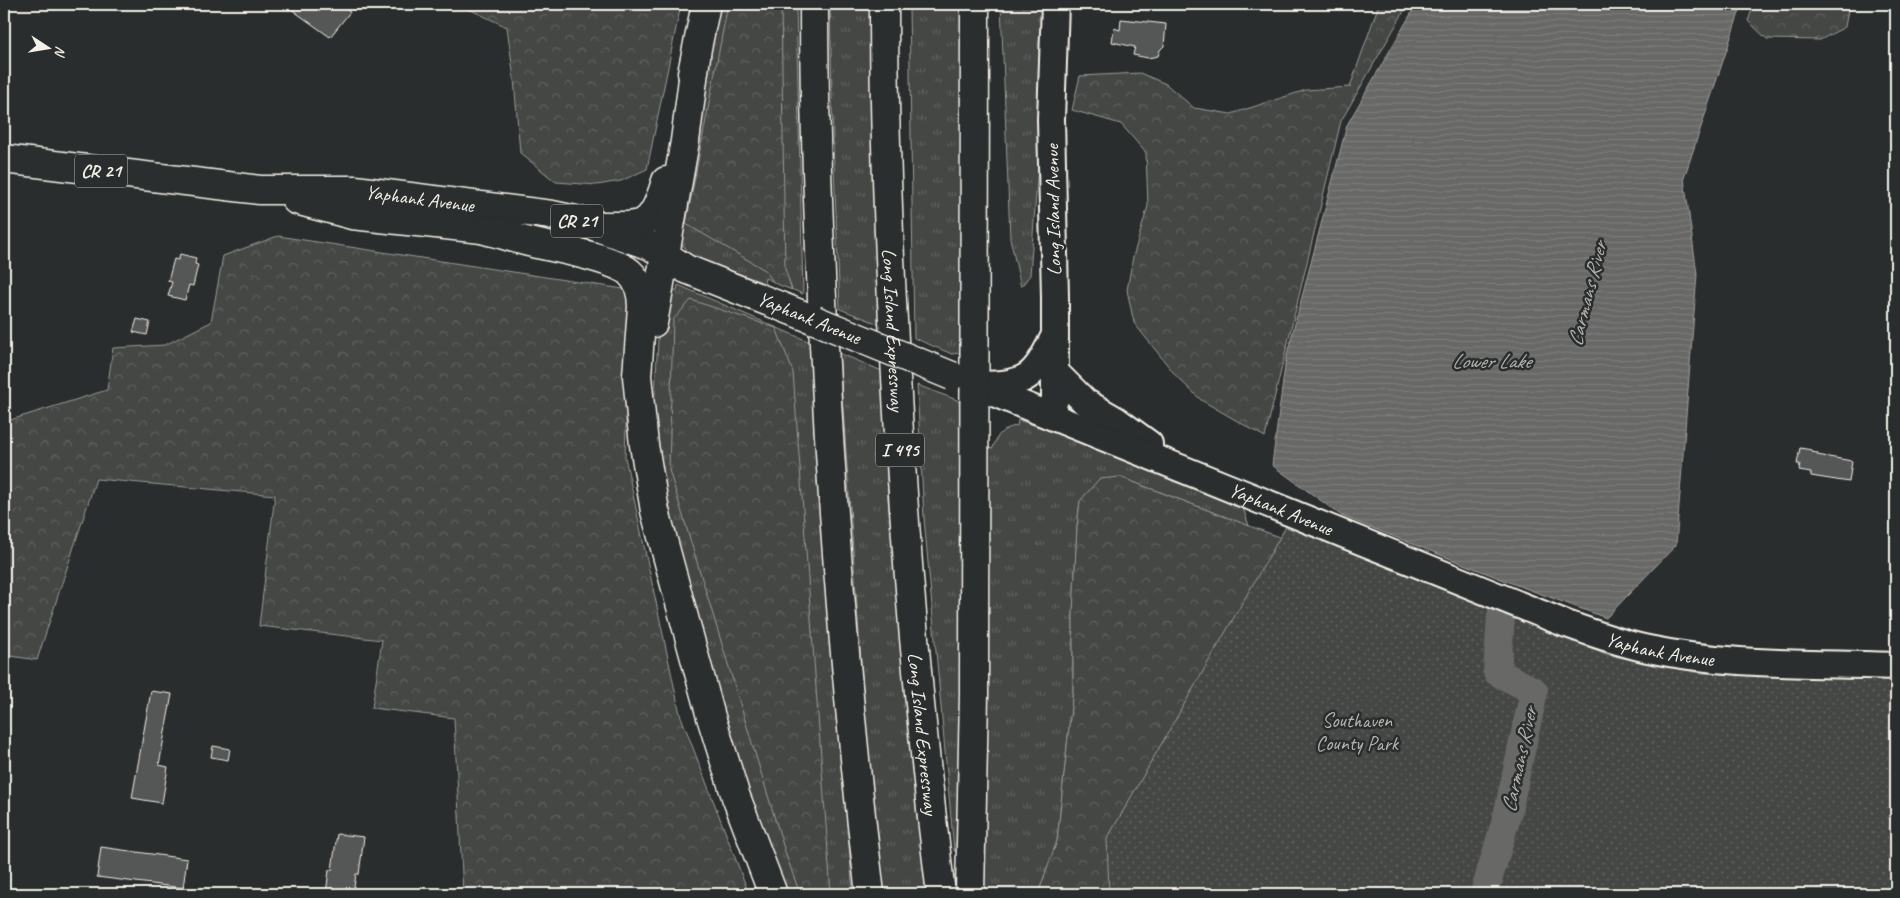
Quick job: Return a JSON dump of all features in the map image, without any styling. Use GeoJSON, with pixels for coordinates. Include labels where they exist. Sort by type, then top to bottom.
{"type":"FeatureCollection","features":[{"type":"Feature","properties":{"kind":"main road"},"geometry":{"type":"LineString","coordinates":[[595,226],[636,226],[648,220],[654,213],[661,197],[672,159],[706,4]]}},
{"type":"Feature","properties":{"kind":"main road"},"geometry":{"type":"LineString","coordinates":[[814,4],[819,237],[829,428],[844,646],[870,894]]}},
{"type":"Feature","properties":{"kind":"main road","name":"Long Island Expressway"},"geometry":{"type":"LineString","coordinates":[[884,4],[889,234],[898,424],[914,640],[941,894]]}},
{"type":"Feature","properties":{"kind":"main road"},"geometry":{"type":"LineString","coordinates":[[970,894],[974,695],[963,381],[974,4]]}},
{"type":"Feature","properties":{"kind":"main road","name":"Long Island Avenue"},"geometry":{"type":"LineString","coordinates":[[1050,415],[1055,399],[1051,119],[1055,4]]}},
{"type":"Feature","properties":{"kind":"main road"},"geometry":{"type":"LineString","coordinates":[[644,445],[649,352],[672,264],[696,56]]}},
{"type":"Feature","properties":{"kind":"main road","name":"Yaphank Avenue"},"geometry":{"type":"LineString","coordinates":[[4,159],[260,190],[355,190],[524,211],[580,221],[651,246],[672,264],[764,299],[1555,619],[1620,642],[1682,655],[1727,659],[1896,666]]}},
{"type":"Feature","properties":{"kind":"main road","name":"Yaphank Avenue"},"geometry":{"type":"LineString","coordinates":[[260,190],[352,215],[532,234],[598,251],[646,268],[672,264]]}},
{"type":"Feature","properties":{"kind":"main road"},"geometry":{"type":"LineString","coordinates":[[485,230],[596,258],[624,268],[635,279],[642,296],[637,376],[649,484],[698,675],[736,796],[773,894]]}},
{"type":"Feature","properties":{"kind":"main road"},"geometry":{"type":"LineString","coordinates":[[963,381],[1001,385],[1021,380],[1038,368],[1055,334]]}},
{"type":"Feature","properties":{"kind":"main road"},"geometry":{"type":"LineString","coordinates":[[1055,372],[1085,402],[1116,420],[1182,468]]}},
{"type":"Feature","properties":{"kind":"green space"},"geometry":{"type":"Polygon","coordinates":[[[458,4],[681,4],[647,169],[621,181],[597,185],[556,182],[520,153],[514,79],[507,27],[458,4]]]}},
{"type":"Feature","properties":{"kind":"green space"},"geometry":{"type":"Polygon","coordinates":[[[717,4],[796,4],[803,294],[765,278],[764,283],[685,253],[686,248],[682,245],[679,238],[717,4]]]}},
{"type":"Feature","properties":{"kind":"green space"},"geometry":{"type":"Polygon","coordinates":[[[728,4],[781,4],[785,269],[792,290],[774,283],[765,270],[686,224],[728,4]]]}},
{"type":"Feature","properties":{"kind":"green space"},"geometry":{"type":"Polygon","coordinates":[[[830,4],[871,4],[879,324],[840,309],[833,143],[830,4]]]}},
{"type":"Feature","properties":{"kind":"green space"},"geometry":{"type":"Polygon","coordinates":[[[909,4],[963,4],[964,344],[959,353],[952,354],[914,338],[909,4]]]}},
{"type":"Feature","properties":{"kind":"green space"},"geometry":{"type":"Polygon","coordinates":[[[1001,4],[1050,4],[1030,275],[1021,287],[1010,238],[1001,4]]]}},
{"type":"Feature","properties":{"kind":"green space"},"geometry":{"type":"Polygon","coordinates":[[[1379,4],[1406,4],[1403,13],[1341,121],[1265,437],[1201,400],[1177,377],[1134,323],[1127,290],[1133,257],[1148,206],[1146,153],[1121,124],[1072,110],[1080,76],[1140,73],[1166,84],[1194,108],[1231,114],[1306,90],[1350,87],[1379,4]]]}},
{"type":"Feature","properties":{"kind":"green space"},"geometry":{"type":"Polygon","coordinates":[[[1754,4],[1849,4],[1845,27],[1820,40],[1767,39],[1748,21],[1754,4]]]}},
{"type":"Feature","properties":{"kind":"green space"},"geometry":{"type":"Polygon","coordinates":[[[278,236],[630,290],[625,457],[680,714],[749,894],[463,894],[454,718],[372,708],[382,640],[259,626],[275,495],[96,479],[37,660],[4,655],[4,422],[107,390],[113,348],[165,345],[211,322],[223,256],[278,236]]]}},
{"type":"Feature","properties":{"kind":"green space"},"geometry":{"type":"Polygon","coordinates":[[[678,285],[810,342],[822,517],[853,894],[782,894],[729,731],[668,512],[654,408],[659,323],[671,291],[677,290],[678,285]]]}},
{"type":"Feature","properties":{"kind":"green space"},"geometry":{"type":"Polygon","coordinates":[[[691,300],[776,328],[793,372],[831,894],[800,894],[786,855],[669,470],[673,320],[691,300]]]}},
{"type":"Feature","properties":{"kind":"green space"},"geometry":{"type":"Polygon","coordinates":[[[839,353],[882,371],[888,498],[926,894],[884,894],[866,732],[839,353]]]}},
{"type":"Feature","properties":{"kind":"green space"},"geometry":{"type":"Polygon","coordinates":[[[917,385],[957,400],[963,407],[964,851],[954,851],[924,518],[917,385]]]}},
{"type":"Feature","properties":{"kind":"green space"},"geometry":{"type":"Polygon","coordinates":[[[1018,420],[1050,430],[1243,508],[1249,526],[1120,477],[1080,501],[1073,614],[1073,689],[1057,841],[1038,894],[984,894],[988,449],[993,448],[996,439],[1004,430],[1017,426],[1018,420]]]}},
{"type":"Feature","properties":{"kind":"green space"},"geometry":{"type":"Polygon","coordinates":[[[1120,477],[1308,548],[1468,894],[1038,894],[1057,841],[1073,689],[1073,614],[1080,501],[1099,479],[1120,477]]]}},
{"type":"Feature","properties":{"kind":"green space","name":"Southaven County Park"},"geometry":{"type":"Polygon","coordinates":[[[1288,523],[1422,581],[1609,655],[1701,673],[1896,680],[1896,894],[1109,894],[1107,839],[1288,523]]]}},
{"type":"Feature","properties":{"kind":"water","name":"Lower Lake"},"geometry":{"type":"Polygon","coordinates":[[[1414,4],[1742,4],[1684,178],[1697,274],[1676,545],[1606,618],[1342,516],[1272,465],[1286,358],[1347,125],[1412,12],[1414,4]]]}},
{"type":"Feature","properties":{"kind":"building"},"geometry":{"type":"Polygon","coordinates":[[[284,4],[339,4],[350,12],[330,37],[284,4]]]}},
{"type":"Feature","properties":{"kind":"building"},"geometry":{"type":"Polygon","coordinates":[[[1121,19],[1166,24],[1164,46],[1158,56],[1148,58],[1133,55],[1135,47],[1112,42],[1114,28],[1120,30],[1121,19]]]}},
{"type":"Feature","properties":{"kind":"building"},"geometry":{"type":"Polygon","coordinates":[[[180,254],[196,258],[195,264],[198,265],[193,286],[189,285],[185,300],[168,296],[172,282],[168,281],[174,259],[178,260],[180,254]]]}},
{"type":"Feature","properties":{"kind":"building"},"geometry":{"type":"Polygon","coordinates":[[[137,319],[150,322],[147,335],[133,332],[137,319]]]}},
{"type":"Feature","properties":{"kind":"building"},"geometry":{"type":"Polygon","coordinates":[[[1800,448],[1812,450],[1811,452],[1818,453],[1817,455],[1852,461],[1849,482],[1811,476],[1811,473],[1799,471],[1800,464],[1797,464],[1800,448]]]}},
{"type":"Feature","properties":{"kind":"building"},"geometry":{"type":"Polygon","coordinates":[[[151,691],[172,694],[159,765],[168,767],[162,803],[132,798],[151,691]]]}},
{"type":"Feature","properties":{"kind":"building"},"geometry":{"type":"Polygon","coordinates":[[[213,746],[230,749],[228,760],[211,757],[213,746]]]}},
{"type":"Feature","properties":{"kind":"building"},"geometry":{"type":"Polygon","coordinates":[[[337,834],[364,837],[359,874],[356,874],[353,894],[326,894],[329,870],[332,870],[337,834]]]}},
{"type":"Feature","properties":{"kind":"building"},"geometry":{"type":"Polygon","coordinates":[[[101,847],[187,859],[183,888],[97,877],[101,847]]]}},
{"type":"Feature","properties":{"kind":"waterway","name":"Carmans River"},"geometry":{"type":"LineString","coordinates":[[1484,894],[1507,816],[1534,691],[1497,672],[1501,616]]}}]}
